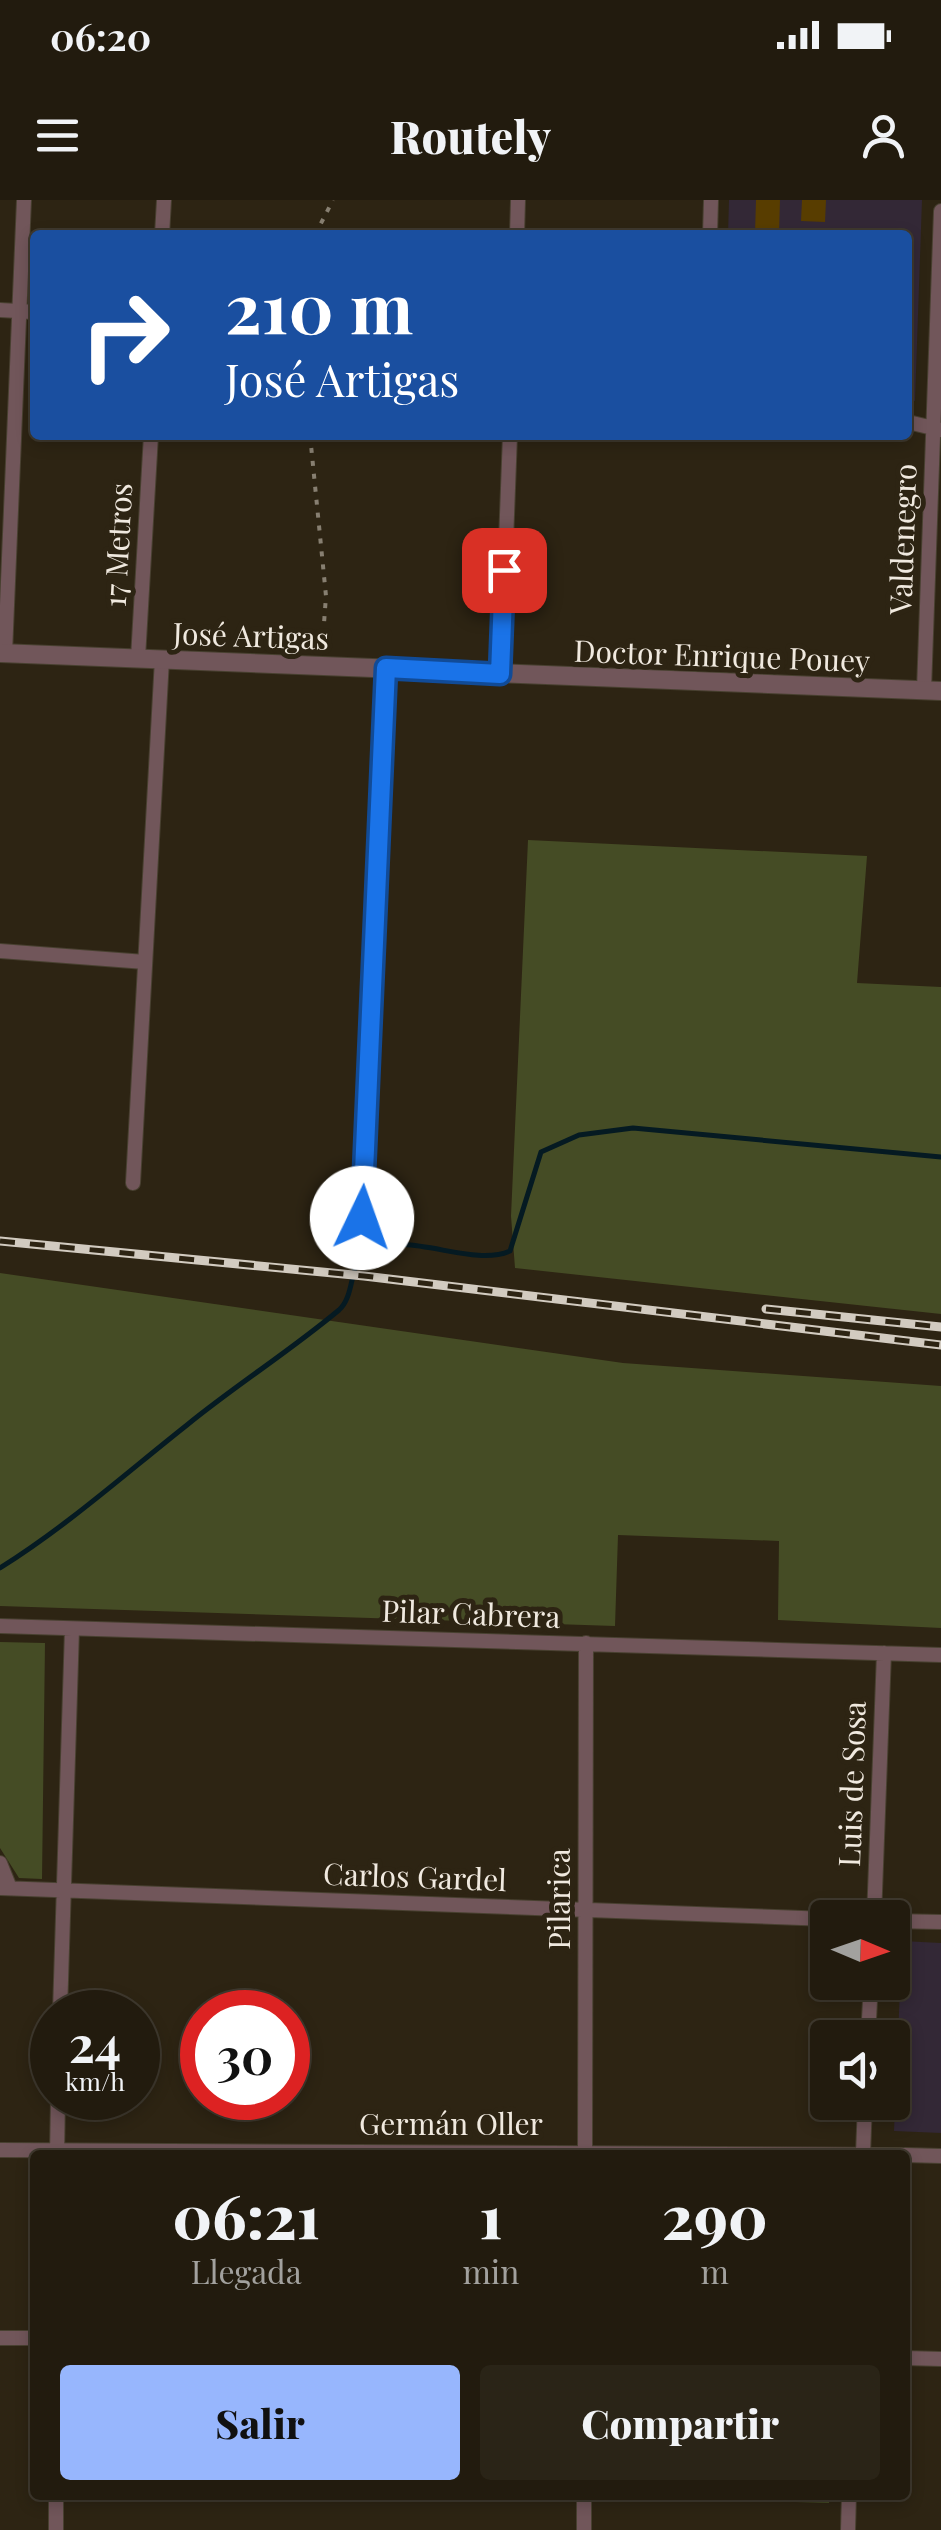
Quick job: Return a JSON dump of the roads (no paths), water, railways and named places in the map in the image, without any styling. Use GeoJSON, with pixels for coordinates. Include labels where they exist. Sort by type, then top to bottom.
{"type":"FeatureCollection","features":[{"type":"Feature","properties":{"kind":"street"},"geometry":{"type":"LineString","coordinates":[[3,653],[24,200]]}},
{"type":"Feature","properties":{"kind":"street"},"geometry":{"type":"LineString","coordinates":[[162,230],[164,200]]}},
{"type":"Feature","properties":{"kind":"street"},"geometry":{"type":"LineString","coordinates":[[517,230],[518,200]]}},
{"type":"Feature","properties":{"kind":"street"},"geometry":{"type":"LineString","coordinates":[[710,230],[711,200]]}},
{"type":"Feature","properties":{"kind":"street","name":"Valdenegro"},"geometry":{"type":"LineString","coordinates":[[932,690],[941,211]]}},
{"type":"Feature","properties":{"kind":"street"},"geometry":{"type":"LineString","coordinates":[[0,310],[30,312]]}},
{"type":"Feature","properties":{"kind":"street"},"geometry":{"type":"LineString","coordinates":[[912,423],[938,429]]}},
{"type":"Feature","properties":{"kind":"street","name":"17 Metros"},"geometry":{"type":"LineString","coordinates":[[138,658],[152,440]]}},
{"type":"Feature","properties":{"kind":"street"},"geometry":{"type":"LineString","coordinates":[[500,674],[510,440]]}},
{"type":"Feature","properties":{"kind":"street","name":"José Artigas"},"geometry":{"type":"LineString","coordinates":[[3,653],[500,674]]}},
{"type":"Feature","properties":{"kind":"street"},"geometry":{"type":"LineString","coordinates":[[132,1183],[162,659]]}},
{"type":"Feature","properties":{"kind":"street"},"geometry":{"type":"LineString","coordinates":[[362,1218],[386,668]]}},
{"type":"Feature","properties":{"kind":"street","name":"Doctor Enrique Pouey"},"geometry":{"type":"LineString","coordinates":[[500,674],[932,690]]}},
{"type":"Feature","properties":{"kind":"street"},"geometry":{"type":"LineString","coordinates":[[0,950],[145,962]]}},
{"type":"Feature","properties":{"kind":"street","name":"Pilar Cabrera"},"geometry":{"type":"LineString","coordinates":[[0,1626],[941,1655]]}},
{"type":"Feature","properties":{"kind":"street"},"geometry":{"type":"LineString","coordinates":[[61,1990],[72,1629]]}},
{"type":"Feature","properties":{"kind":"street","name":"Pilarica"},"geometry":{"type":"LineString","coordinates":[[584,2150],[586,1644]]}},
{"type":"Feature","properties":{"kind":"street","name":"Luis de Sosa"},"geometry":{"type":"LineString","coordinates":[[875,1900],[884,1652]]}},
{"type":"Feature","properties":{"kind":"street"},"geometry":{"type":"LineString","coordinates":[[0,1863],[5,1888]]}},
{"type":"Feature","properties":{"kind":"street","name":"Carlos Gardel"},"geometry":{"type":"LineString","coordinates":[[5,1888],[810,1918]]}},
{"type":"Feature","properties":{"kind":"street"},"geometry":{"type":"LineString","coordinates":[[910,1921],[941,1922]]}},
{"type":"Feature","properties":{"kind":"street"},"geometry":{"type":"LineString","coordinates":[[56,2150],[57,2120]]}},
{"type":"Feature","properties":{"kind":"street"},"geometry":{"type":"LineString","coordinates":[[863,2150],[864,2120]]}},
{"type":"Feature","properties":{"kind":"street","name":"Germán Oller"},"geometry":{"type":"LineString","coordinates":[[0,2150],[30,2152]]}},
{"type":"Feature","properties":{"kind":"street","name":"Germán Oller"},"geometry":{"type":"LineString","coordinates":[[910,2155],[941,2156]]}},
{"type":"Feature","properties":{"kind":"street"},"geometry":{"type":"LineString","coordinates":[[0,2338],[30,2338]]}},
{"type":"Feature","properties":{"kind":"street"},"geometry":{"type":"LineString","coordinates":[[910,2358],[941,2359]]}},
{"type":"Feature","properties":{"kind":"street"},"geometry":{"type":"LineString","coordinates":[[56,2500],[56,2530]]}},
{"type":"Feature","properties":{"kind":"street"},"geometry":{"type":"LineString","coordinates":[[584,2500],[584,2530]]}},
{"type":"Feature","properties":{"kind":"street"},"geometry":{"type":"LineString","coordinates":[[848,2530],[849,2500]]}},
{"type":"Feature","properties":{"kind":"waterway"},"geometry":{"type":"LineString","coordinates":[[0,1568],[72,1517],[339,1310],[348,1296],[357,1262],[368,1251],[402,1245],[477,1255],[510,1251],[541,1152],[579,1135],[633,1128],[941,1157]]}},
{"type":"Feature","properties":{"kind":"railway"},"geometry":{"type":"LineString","coordinates":[[0,1241],[364,1276],[941,1345]]}},
{"type":"Feature","properties":{"kind":"railway"},"geometry":{"type":"LineString","coordinates":[[766,1309],[941,1327]]}}]}
